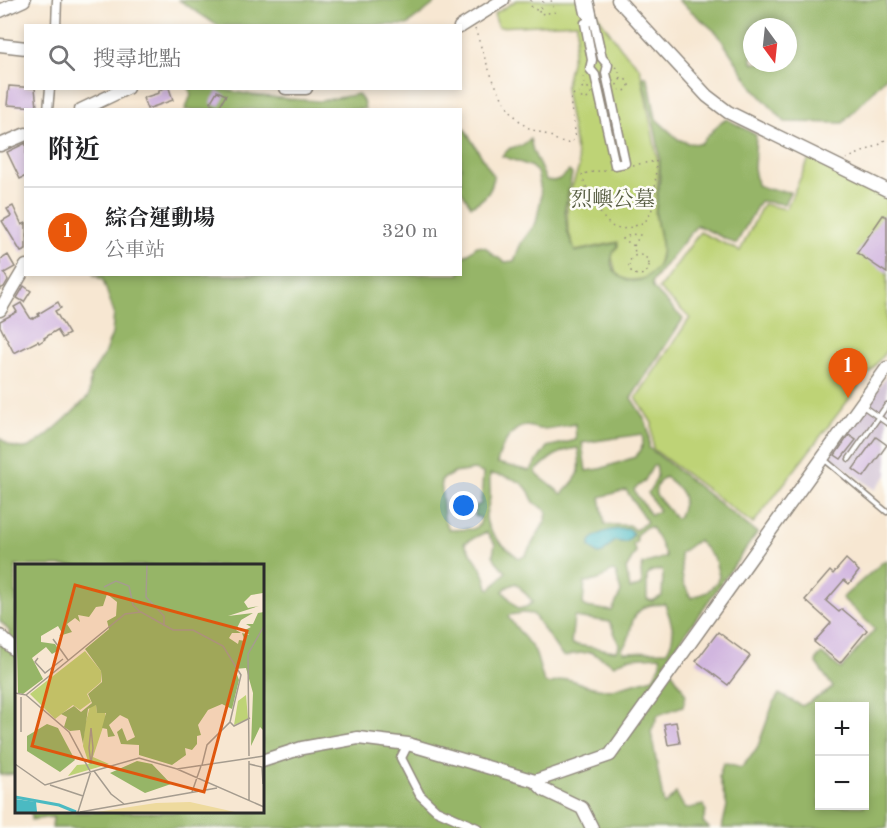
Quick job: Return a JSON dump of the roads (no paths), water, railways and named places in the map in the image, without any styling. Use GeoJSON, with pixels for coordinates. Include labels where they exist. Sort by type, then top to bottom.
{"type":"FeatureCollection","features":[{"type":"Feature","properties":{"kind":"street"},"geometry":{"type":"LineString","coordinates":[[0,11],[24,0]]}},
{"type":"Feature","properties":{"kind":"street"},"geometry":{"type":"LineString","coordinates":[[56,24],[57,0]]}},
{"type":"Feature","properties":{"kind":"street"},"geometry":{"type":"LineString","coordinates":[[462,26],[503,0]]}},
{"type":"Feature","properties":{"kind":"street"},"geometry":{"type":"LineString","coordinates":[[582,0],[585,13],[588,13],[588,22],[585,23],[592,60],[590,69],[595,75],[615,165],[625,163],[606,73],[608,65],[602,58],[589,0]]}},
{"type":"Feature","properties":{"kind":"street"},"geometry":{"type":"LineString","coordinates":[[618,0],[707,96],[728,112],[887,190]]}},
{"type":"Feature","properties":{"kind":"street"},"geometry":{"type":"LineString","coordinates":[[0,45],[24,48]]}},
{"type":"Feature","properties":{"kind":"street"},"geometry":{"type":"LineString","coordinates":[[48,108],[50,90]]}},
{"type":"Feature","properties":{"kind":"street"},"geometry":{"type":"LineString","coordinates":[[85,108],[123,90]]}},
{"type":"Feature","properties":{"kind":"street"},"geometry":{"type":"LineString","coordinates":[[0,145],[24,135]]}},
{"type":"Feature","properties":{"kind":"street"},"geometry":{"type":"LineString","coordinates":[[0,310],[24,269]]}},
{"type":"Feature","properties":{"kind":"street"},"geometry":{"type":"LineString","coordinates":[[535,781],[610,754],[887,368]]}},
{"type":"Feature","properties":{"kind":"street"},"geometry":{"type":"LineString","coordinates":[[0,636],[15,650]]}},
{"type":"Feature","properties":{"kind":"street"},"geometry":{"type":"LineString","coordinates":[[264,760],[302,748],[358,738],[408,744],[535,781],[544,790],[582,808],[592,828]]}},
{"type":"Feature","properties":{"kind":"street"},"geometry":{"type":"LineString","coordinates":[[408,744],[401,758],[420,795],[436,810],[477,828]]}},
{"type":"Feature","properties":{"kind":"lane"},"geometry":{"type":"LineString","coordinates":[[860,405],[887,423]]}},
{"type":"Feature","properties":{"kind":"lane"},"geometry":{"type":"LineString","coordinates":[[849,459],[887,405]]}},
{"type":"Feature","properties":{"kind":"lane"},"geometry":{"type":"LineString","coordinates":[[822,458],[887,513]]}},
{"type":"Feature","properties":{"kind":"water"},"geometry":{"type":"Polygon","coordinates":[[[629,529],[633,534],[628,540],[614,541],[603,553],[598,554],[590,547],[590,541],[603,532],[629,529]]]}},
{"type":"Feature","properties":{"kind":"place","name":"綜合運動場"},"geometry":{"type":"Point","coordinates":[848,398]}},
{"type":"Feature","properties":{"kind":"park label","name":"烈嶼公墓"},"geometry":{"type":"Point","coordinates":[613,200]}}]}
